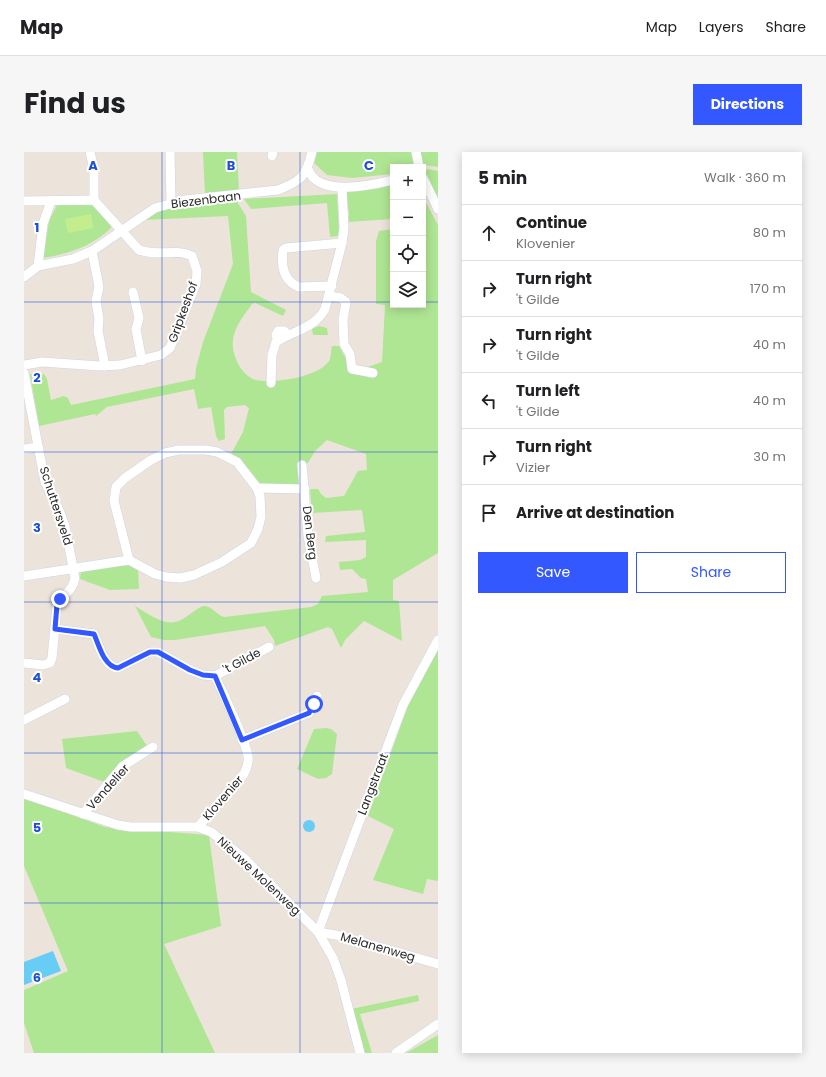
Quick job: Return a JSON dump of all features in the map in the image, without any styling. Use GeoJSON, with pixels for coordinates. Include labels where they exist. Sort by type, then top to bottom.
{"type":"FeatureCollection","features":[{"type":"Feature","properties":{"kind":"street"},"geometry":{"type":"LineString","coordinates":[[24,201],[94,200],[94,169],[90,152]]}},
{"type":"Feature","properties":{"kind":"street"},"geometry":{"type":"LineString","coordinates":[[170,152],[170,203]]}},
{"type":"Feature","properties":{"kind":"street"},"geometry":{"type":"LineString","coordinates":[[312,152],[310,173],[324,184],[342,188],[368,186],[390,181]]}},
{"type":"Feature","properties":{"kind":"street"},"geometry":{"type":"LineString","coordinates":[[416,152],[418,164]]}},
{"type":"Feature","properties":{"kind":"street","name":"Biezenbaan"},"geometry":{"type":"LineString","coordinates":[[24,277],[38,266],[73,259],[92,251],[108,242],[121,230],[155,208],[170,203],[278,190],[296,183],[302,177],[310,173]]}},
{"type":"Feature","properties":{"kind":"street"},"geometry":{"type":"LineString","coordinates":[[426,184],[438,209]]}},
{"type":"Feature","properties":{"kind":"street"},"geometry":{"type":"LineString","coordinates":[[271,383],[272,355],[276,342],[309,326],[321,317],[330,296],[342,243],[344,227],[342,188]]}},
{"type":"Feature","properties":{"kind":"street","name":"Gripkeshof"},"geometry":{"type":"LineString","coordinates":[[24,365],[42,362],[105,366],[142,361],[161,355],[170,348],[196,284],[196,263],[192,256],[186,253],[146,253],[139,250],[94,200]]}},
{"type":"Feature","properties":{"kind":"street"},"geometry":{"type":"LineString","coordinates":[[38,266],[43,224],[51,201]]}},
{"type":"Feature","properties":{"kind":"street"},"geometry":{"type":"LineString","coordinates":[[332,286],[299,288],[294,286],[289,282],[284,271],[283,250],[286,248],[342,243]]}},
{"type":"Feature","properties":{"kind":"street"},"geometry":{"type":"LineString","coordinates":[[92,251],[99,287],[96,301],[99,319],[98,331],[105,366]]}},
{"type":"Feature","properties":{"kind":"street"},"geometry":{"type":"LineString","coordinates":[[134,292],[139,318],[136,329],[142,361]]}},
{"type":"Feature","properties":{"kind":"street"},"geometry":{"type":"LineString","coordinates":[[330,296],[341,298],[346,302],[343,320],[344,344],[350,354],[352,369],[373,373]]}},
{"type":"Feature","properties":{"kind":"street","name":"Schuttersveld"},"geometry":{"type":"LineString","coordinates":[[24,373],[45,482],[65,526],[75,569]]}},
{"type":"Feature","properties":{"kind":"street"},"geometry":{"type":"LineString","coordinates":[[24,449],[38,447]]}},
{"type":"Feature","properties":{"kind":"street"},"geometry":{"type":"LineString","coordinates":[[24,576],[129,560],[155,574],[180,578],[194,575],[222,562],[251,543],[258,529],[261,517],[260,496],[257,488],[237,462],[217,452],[206,450],[179,450],[165,453],[151,460],[125,478],[116,487],[114,501],[129,560]]}},
{"type":"Feature","properties":{"kind":"street","name":"Den Berg"},"geometry":{"type":"LineString","coordinates":[[302,465],[308,536],[316,578]]}},
{"type":"Feature","properties":{"kind":"street","name":"Den Berg"},"geometry":{"type":"LineString","coordinates":[[257,488],[305,489]]}},
{"type":"Feature","properties":{"kind":"street"},"geometry":{"type":"LineString","coordinates":[[24,663],[43,665],[50,663],[52,658],[57,605],[60,599],[74,586],[75,569]]}},
{"type":"Feature","properties":{"kind":"street","name":"'t Gilde"},"geometry":{"type":"LineString","coordinates":[[55,629],[94,634],[105,660],[115,668],[118,668],[150,652],[158,652],[190,670],[203,675],[215,676],[269,647]]}},
{"type":"Feature","properties":{"kind":"street","name":"Langstraat"},"geometry":{"type":"LineString","coordinates":[[318,932],[403,705],[438,640]]}},
{"type":"Feature","properties":{"kind":"street","name":"'t Gilde"},"geometry":{"type":"LineString","coordinates":[[215,676],[242,740]]}},
{"type":"Feature","properties":{"kind":"street"},"geometry":{"type":"LineString","coordinates":[[242,740],[309,713],[317,696]]}},
{"type":"Feature","properties":{"kind":"street"},"geometry":{"type":"LineString","coordinates":[[24,720],[65,698]]}},
{"type":"Feature","properties":{"kind":"street","name":"Klovenier"},"geometry":{"type":"LineString","coordinates":[[198,827],[244,774],[248,766],[248,757],[242,740]]}},
{"type":"Feature","properties":{"kind":"street","name":"Vendelier"},"geometry":{"type":"LineString","coordinates":[[83,814],[124,766],[153,747]]}},
{"type":"Feature","properties":{"kind":"street","name":"Nieuwe Molenweg"},"geometry":{"type":"LineString","coordinates":[[24,794],[83,814],[131,827],[198,827],[211,832],[244,858],[318,932],[333,958],[341,980],[360,1053]]}},
{"type":"Feature","properties":{"kind":"street","name":"Melanenweg"},"geometry":{"type":"LineString","coordinates":[[318,932],[336,935],[438,964]]}},
{"type":"Feature","properties":{"kind":"street"},"geometry":{"type":"LineString","coordinates":[[396,1053],[438,1024]]}},
{"type":"Feature","properties":{"kind":"green space"},"geometry":{"type":"Polygon","coordinates":[[[203,152],[237,152],[239,192],[205,195],[203,152]]]}},
{"type":"Feature","properties":{"kind":"green space"},"geometry":{"type":"Polygon","coordinates":[[[317,152],[414,152],[415,164],[390,164],[390,174],[352,178],[327,175],[314,163],[317,152]]]}},
{"type":"Feature","properties":{"kind":"green space"},"geometry":{"type":"Polygon","coordinates":[[[419,152],[438,152],[438,167],[423,164],[419,152]]]}},
{"type":"Feature","properties":{"kind":"green space"},"geometry":{"type":"Polygon","coordinates":[[[428,169],[438,171],[438,210],[426,187],[426,170],[428,169]]]}},
{"type":"Feature","properties":{"kind":"green space"},"geometry":{"type":"Polygon","coordinates":[[[390,184],[390,219],[348,222],[349,213],[345,190],[390,184]]]}},
{"type":"Feature","properties":{"kind":"green space"},"geometry":{"type":"Polygon","coordinates":[[[337,194],[339,231],[338,236],[330,237],[327,203],[251,209],[244,199],[337,194]]]}},
{"type":"Feature","properties":{"kind":"green space"},"geometry":{"type":"Polygon","coordinates":[[[236,200],[246,216],[251,292],[286,310],[283,316],[255,303],[252,304],[240,321],[235,330],[233,346],[235,358],[246,374],[256,380],[264,381],[284,380],[306,375],[324,367],[331,356],[332,346],[339,346],[353,372],[382,362],[385,305],[376,304],[376,241],[379,231],[390,229],[390,308],[426,308],[426,203],[438,225],[438,553],[393,580],[393,600],[399,601],[402,641],[364,621],[345,640],[341,648],[332,629],[328,627],[275,646],[274,640],[265,626],[175,640],[164,640],[151,637],[135,606],[157,619],[175,622],[181,620],[203,606],[209,607],[224,617],[311,607],[318,604],[322,596],[368,592],[366,579],[361,578],[352,569],[340,570],[339,562],[360,560],[366,557],[366,540],[325,542],[326,536],[365,532],[362,510],[312,513],[310,489],[318,489],[326,498],[344,496],[358,471],[367,470],[366,454],[327,440],[315,451],[308,463],[301,464],[302,484],[265,489],[239,458],[231,454],[243,432],[249,408],[245,405],[227,407],[224,410],[225,439],[219,441],[216,436],[211,407],[198,409],[194,389],[107,407],[96,416],[95,414],[39,426],[30,374],[44,374],[47,379],[51,400],[64,396],[68,398],[71,405],[195,379],[196,368],[203,342],[233,264],[228,216],[144,220],[166,209],[177,206],[236,200]]]}},
{"type":"Feature","properties":{"kind":"green space"},"geometry":{"type":"Polygon","coordinates":[[[58,203],[90,204],[101,211],[112,227],[105,234],[89,244],[62,254],[43,258],[49,221],[58,203]]]}},
{"type":"Feature","properties":{"kind":"green space"},"geometry":{"type":"Polygon","coordinates":[[[91,214],[93,228],[68,233],[65,219],[91,214]]]}},
{"type":"Feature","properties":{"kind":"green space"},"geometry":{"type":"Polygon","coordinates":[[[319,326],[327,328],[328,335],[313,335],[312,329],[319,326]]]}},
{"type":"Feature","properties":{"kind":"green space"},"geometry":{"type":"Polygon","coordinates":[[[131,565],[138,570],[139,589],[110,590],[80,579],[81,570],[131,565]]]}},
{"type":"Feature","properties":{"kind":"green space"},"geometry":{"type":"Polygon","coordinates":[[[438,650],[438,881],[427,879],[423,894],[373,880],[394,829],[368,816],[410,700],[438,650]]]}},
{"type":"Feature","properties":{"kind":"green space"},"geometry":{"type":"Polygon","coordinates":[[[314,729],[331,729],[337,734],[332,774],[326,778],[318,779],[297,769],[314,729]]]}},
{"type":"Feature","properties":{"kind":"green space"},"geometry":{"type":"Polygon","coordinates":[[[137,731],[147,746],[107,783],[66,768],[62,739],[137,731]]]}},
{"type":"Feature","properties":{"kind":"green space"},"geometry":{"type":"Polygon","coordinates":[[[24,798],[105,827],[209,835],[221,926],[164,944],[215,1053],[34,1053],[24,1023],[24,990],[68,971],[24,866],[24,798]]]}},
{"type":"Feature","properties":{"kind":"green space"},"geometry":{"type":"Polygon","coordinates":[[[418,995],[419,1001],[360,1014],[372,1053],[363,1053],[351,1009],[418,995]]]}},
{"type":"Feature","properties":{"kind":"green space"},"geometry":{"type":"Polygon","coordinates":[[[438,1035],[438,1053],[406,1053],[438,1035]]]}},
{"type":"Feature","properties":{"kind":"water"},"geometry":{"type":"Polygon","coordinates":[[[309,820],[313,822],[315,826],[313,830],[309,832],[305,830],[303,826],[305,822],[309,820]]]}},
{"type":"Feature","properties":{"kind":"water"},"geometry":{"type":"Polygon","coordinates":[[[53,951],[61,971],[24,985],[24,962],[53,951]]]}},
{"type":"Feature","properties":{"kind":"route"},"geometry":{"type":"LineString","coordinates":[[60,599],[57,605],[55,629],[94,634],[105,660],[115,668],[118,668],[150,652],[158,652],[190,670],[203,675],[215,676],[242,740],[309,713],[314,704]]}}]}
